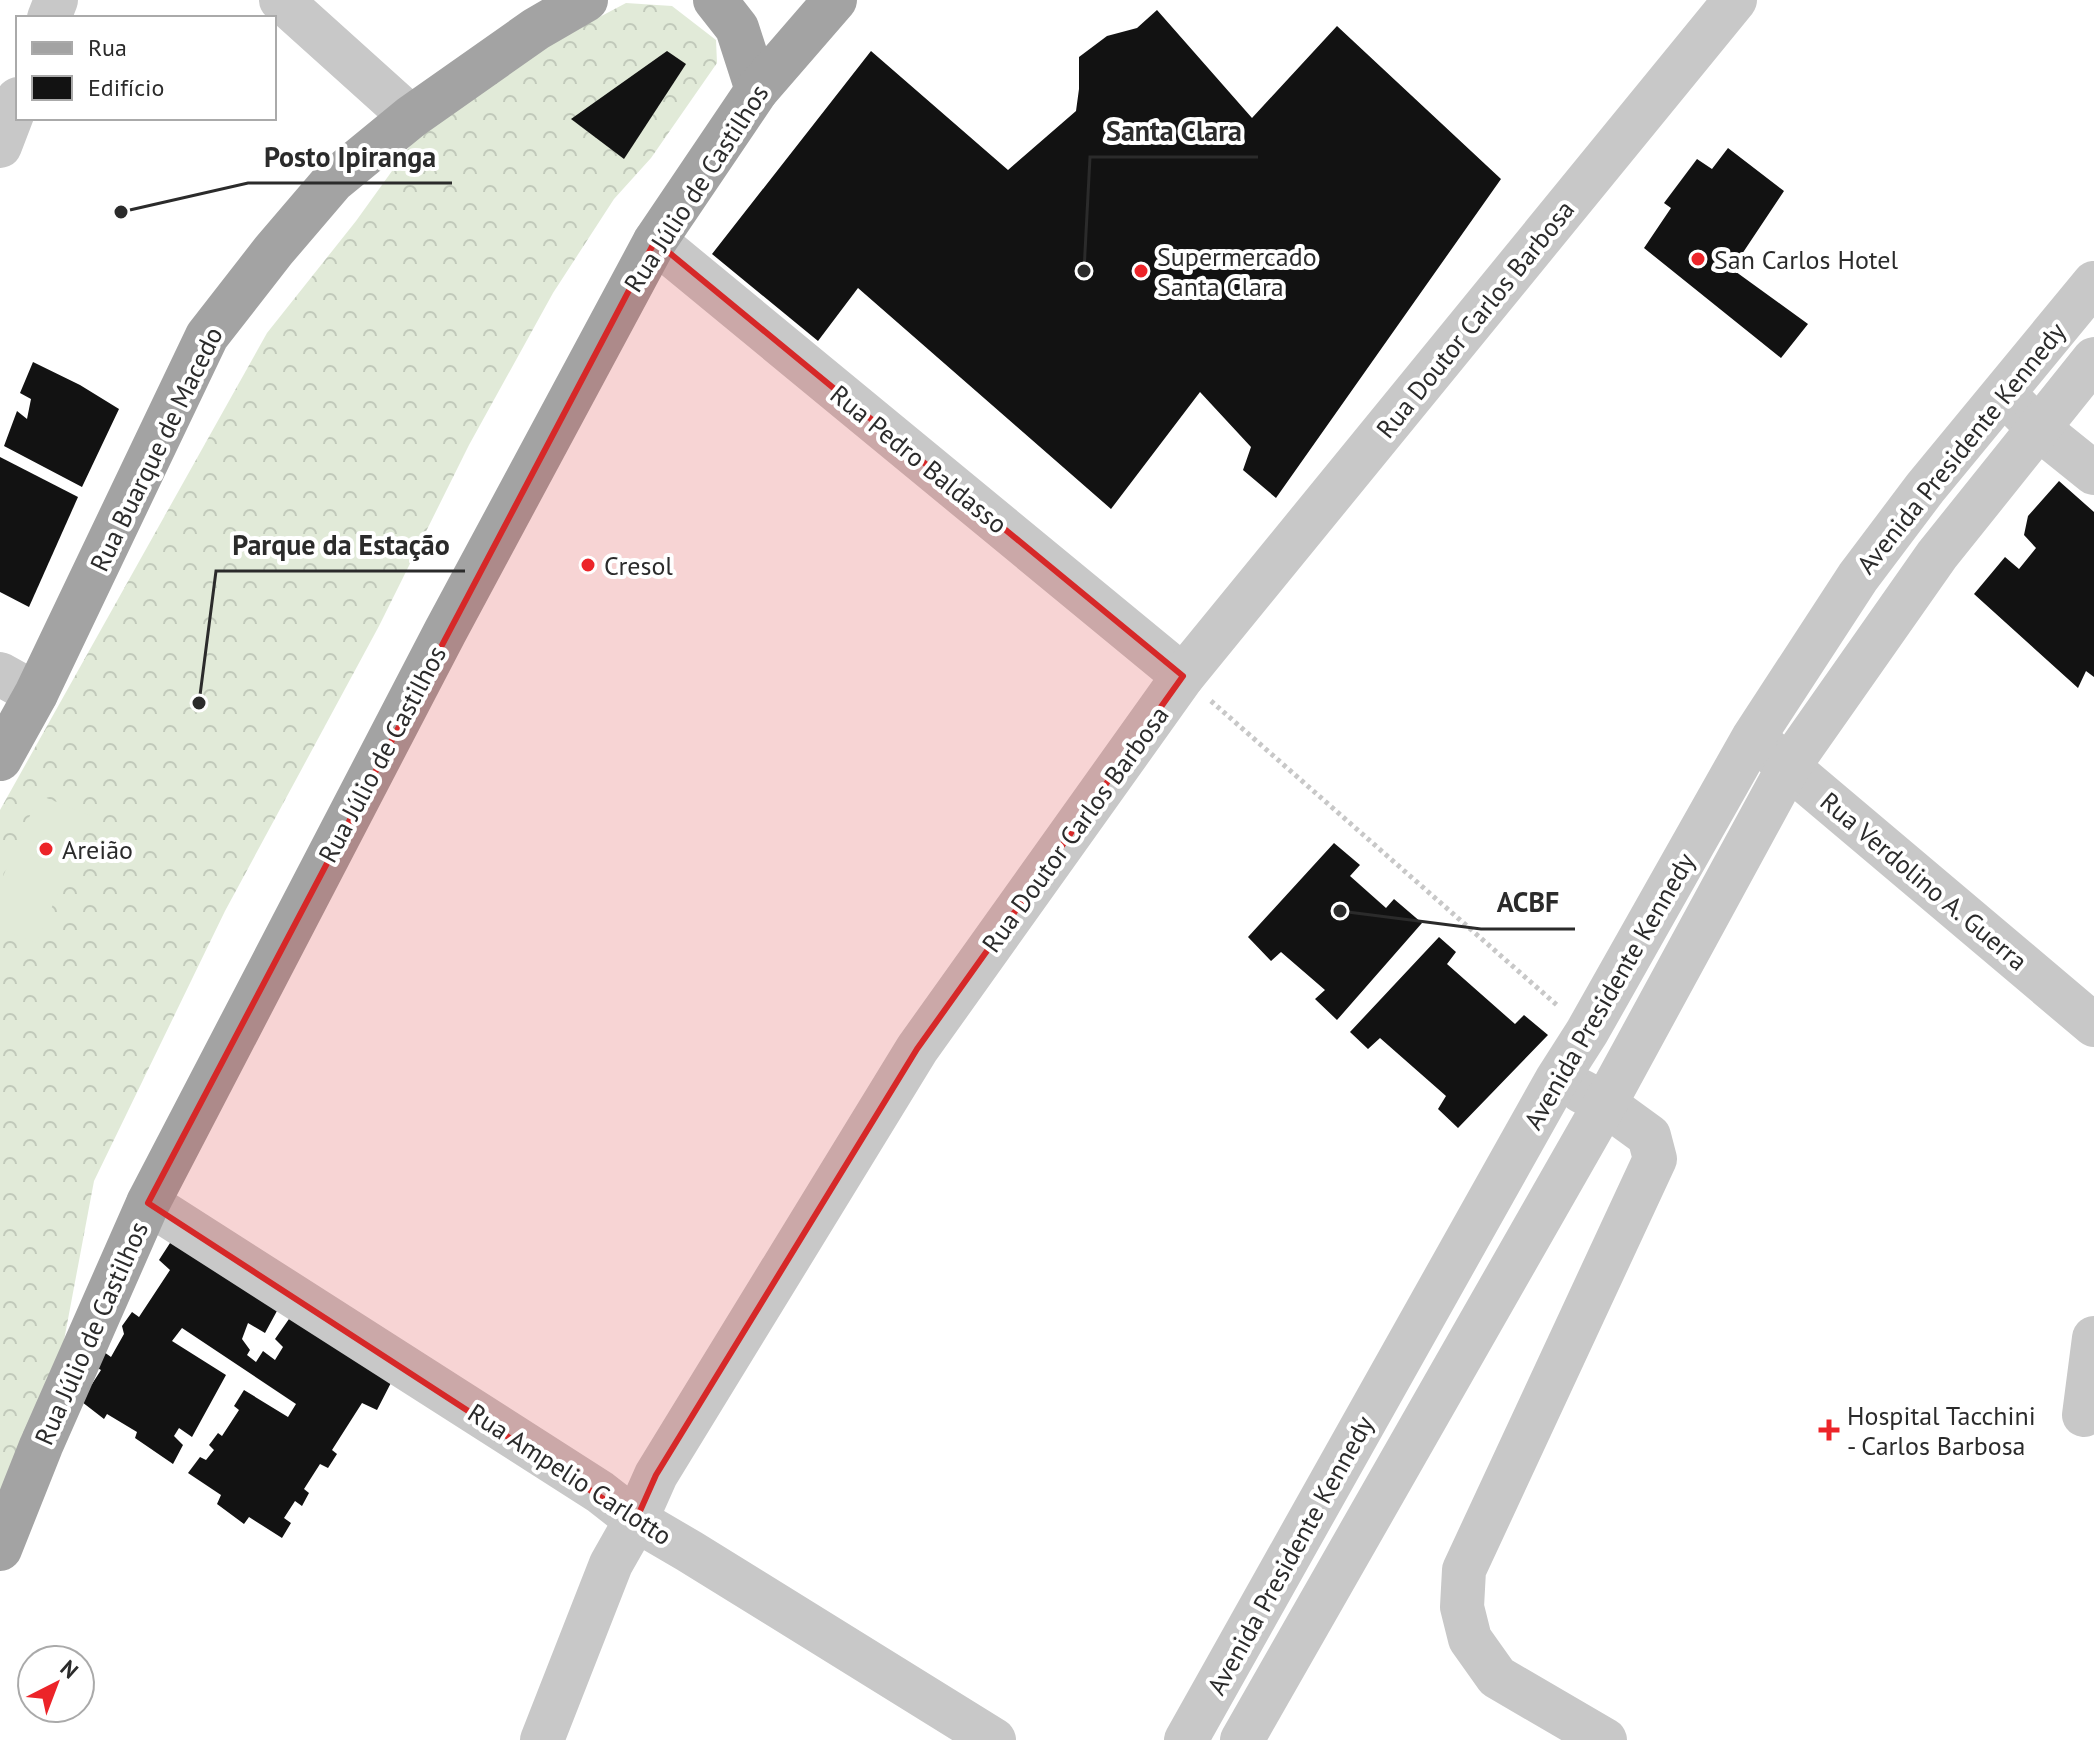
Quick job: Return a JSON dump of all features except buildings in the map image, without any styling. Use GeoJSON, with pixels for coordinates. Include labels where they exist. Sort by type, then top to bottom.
{"type":"FeatureCollection","features":[{"type":"Feature","properties":{"kind":"main road","name":"Rua Buarque de Macedo"},"geometry":{"type":"LineString","coordinates":[[0,759],[18,684],[207,336],[333,181],[411,117],[536,29],[586,0]]}},
{"type":"Feature","properties":{"kind":"main road"},"geometry":{"type":"LineString","coordinates":[[715,0],[737,28],[757,90]]}},
{"type":"Feature","properties":{"kind":"main road","name":"Rua Júlio de Castilhos"},"geometry":{"type":"LineString","coordinates":[[0,1549],[41,1446],[148,1203],[438,646],[655,241],[757,90],[835,0]]}},
{"type":"Feature","properties":{"kind":"street"},"geometry":{"type":"LineString","coordinates":[[281,0],[411,117]]}},
{"type":"Feature","properties":{"kind":"street","name":"Rua Doutor Carlos Barbosa"},"geometry":{"type":"LineString","coordinates":[[542,1740],[611,1564],[636,1520],[656,1475],[917,1049],[1183,676],[1735,0]]}},
{"type":"Feature","properties":{"kind":"street"},"geometry":{"type":"LineString","coordinates":[[0,146],[16,104]]}},
{"type":"Feature","properties":{"kind":"street","name":"Rua Pedro Baldasso"},"geometry":{"type":"LineString","coordinates":[[655,241],[1183,676]]}},
{"type":"Feature","properties":{"kind":"street","name":"Avenida Presidente Kennedy"},"geometry":{"type":"LineString","coordinates":[[1186,1740],[1557,1079],[1587,1032],[1753,738],[1858,577],[1925,488],[2094,283]]}},
{"type":"Feature","properties":{"kind":"street","name":"Avenida Presidente Kennedy"},"geometry":{"type":"LineString","coordinates":[[1242,1740],[1605,1104],[1789,766],[1937,555],[2094,359]]}},
{"type":"Feature","properties":{"kind":"street"},"geometry":{"type":"LineString","coordinates":[[2002,393],[2038,428],[2094,473]]}},
{"type":"Feature","properties":{"kind":"street","name":"Rua Verdolino A. Guerra"},"geometry":{"type":"LineString","coordinates":[[1753,738],[2094,1025]]}},
{"type":"Feature","properties":{"kind":"street"},"geometry":{"type":"LineString","coordinates":[[1557,1079],[1605,1104],[1649,1136],[1655,1159],[1464,1570],[1462,1607],[1470,1639],[1497,1677],[1605,1740]]}},
{"type":"Feature","properties":{"kind":"street","name":"Rua Ampelio Carlotto"},"geometry":{"type":"LineString","coordinates":[[148,1203],[600,1492],[636,1520],[994,1740]]}},
{"type":"Feature","properties":{"kind":"street"},"geometry":{"type":"LineString","coordinates":[[2084,1415],[2094,1338]]}},
{"type":"Feature","properties":{"kind":"path"},"geometry":{"type":"LineString","coordinates":[[1183,676],[1587,1032]]}},
{"type":"Feature","properties":{"kind":"highlighted area"},"geometry":{"type":"Polygon","coordinates":[[[655,241],[1183,676],[917,1049],[656,1475],[636,1520],[148,1203],[655,241]]]}},
{"type":"Feature","properties":{"kind":"green space"},"geometry":{"type":"Polygon","coordinates":[[[626,3],[672,6],[716,40],[717,63],[651,158],[614,199],[553,293],[469,445],[379,626],[225,911],[94,1181],[59,1367],[0,1503],[0,810],[267,333],[356,221],[428,121],[575,30],[626,3]]]}},
{"type":"Feature","properties":{"kind":"green space","name":"Areião"},"geometry":{"type":"Polygon","coordinates":[[[39,795],[92,816],[36,943],[0,929],[0,883],[39,795]]]}},
{"type":"Feature","properties":{"kind":"place","name":"Posto Ipiranga"},"geometry":{"type":"Point","coordinates":[121,212]}},
{"type":"Feature","properties":{"kind":"place","name":"San Carlos Hotel"},"geometry":{"type":"Point","coordinates":[1698,259]}},
{"type":"Feature","properties":{"kind":"place","name":"Santa Clara"},"geometry":{"type":"Point","coordinates":[1084,271]}},
{"type":"Feature","properties":{"kind":"place","name":"Supermercado Santa Clara"},"geometry":{"type":"Point","coordinates":[1141,271]}},
{"type":"Feature","properties":{"kind":"place","name":"Cresol"},"geometry":{"type":"Point","coordinates":[588,565]}},
{"type":"Feature","properties":{"kind":"place","name":"Parque da Estação"},"geometry":{"type":"Point","coordinates":[199,703]}},
{"type":"Feature","properties":{"kind":"place","name":"Areião"},"geometry":{"type":"Point","coordinates":[46,849]}},
{"type":"Feature","properties":{"kind":"place","name":"ACBF"},"geometry":{"type":"Point","coordinates":[1340,911]}},
{"type":"Feature","properties":{"kind":"place","name":"Hospital Tacchini - Carlos Barbosa"},"geometry":{"type":"Point","coordinates":[1829,1430]}}]}
